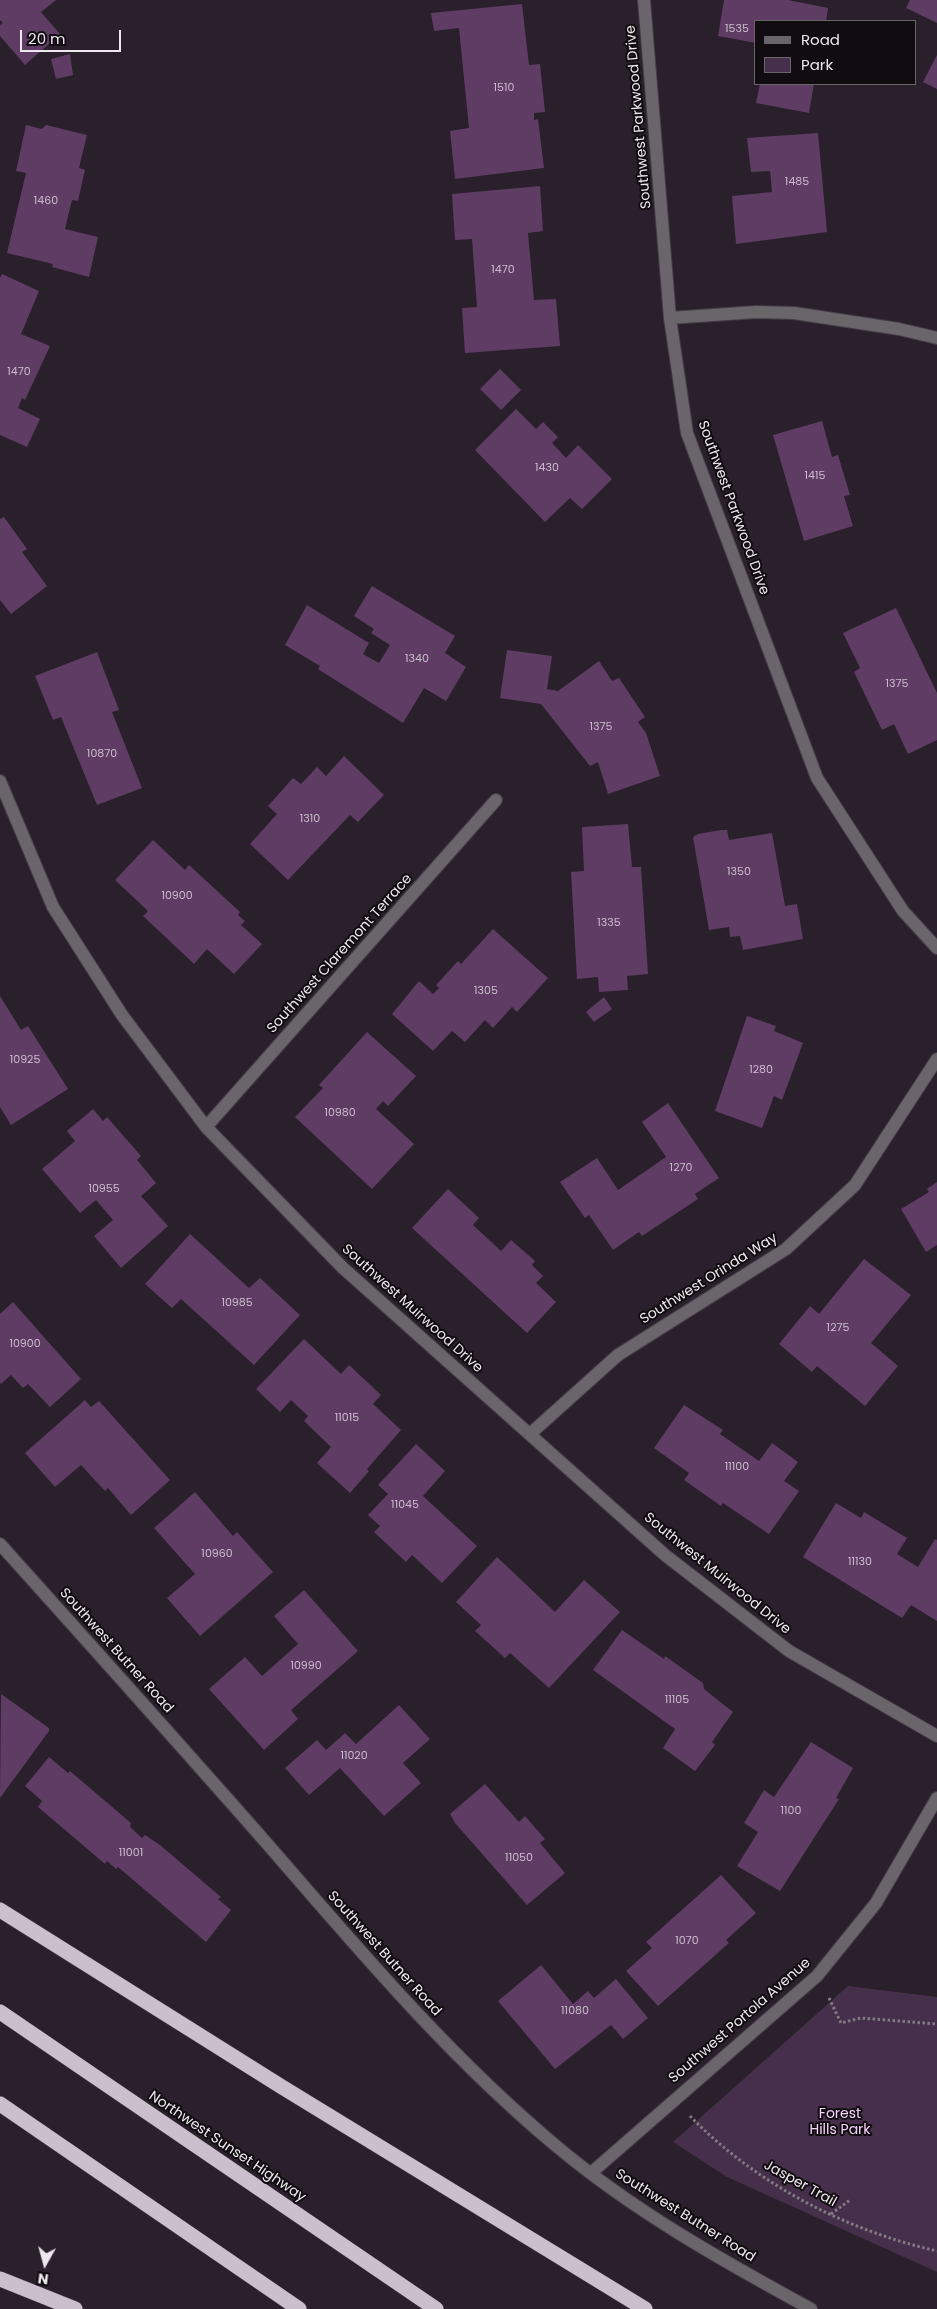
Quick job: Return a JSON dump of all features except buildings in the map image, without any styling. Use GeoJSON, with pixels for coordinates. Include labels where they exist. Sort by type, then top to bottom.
{"type":"FeatureCollection","features":[{"type":"Feature","properties":{"kind":"highway"},"geometry":{"type":"LineString","coordinates":[[0,1910],[282,2087],[645,2309]]}},
{"type":"Feature","properties":{"kind":"highway","name":"Northwest Sunset Highway"},"geometry":{"type":"LineString","coordinates":[[0,2012],[436,2309]]}},
{"type":"Feature","properties":{"kind":"highway"},"geometry":{"type":"LineString","coordinates":[[0,2104],[299,2309]]}},
{"type":"Feature","properties":{"kind":"highway"},"geometry":{"type":"LineString","coordinates":[[0,2279],[75,2309]]}},
{"type":"Feature","properties":{"kind":"street","name":"Southwest Parkwood Drive"},"geometry":{"type":"LineString","coordinates":[[644,0],[670,318],[687,433],[817,778],[903,911],[937,948]]}},
{"type":"Feature","properties":{"kind":"street"},"geometry":{"type":"LineString","coordinates":[[670,318],[756,312],[794,313],[899,329],[937,338]]}},
{"type":"Feature","properties":{"kind":"street","name":"Southwest Muirwood Drive"},"geometry":{"type":"LineString","coordinates":[[0,782],[53,907],[122,1015],[206,1127],[343,1268],[665,1555],[789,1651],[937,1736]]}},
{"type":"Feature","properties":{"kind":"street","name":"Southwest Claremont Terrace"},"geometry":{"type":"LineString","coordinates":[[206,1127],[496,800]]}},
{"type":"Feature","properties":{"kind":"street","name":"Southwest Orinda Way"},"geometry":{"type":"LineString","coordinates":[[530,1434],[618,1354],[786,1249],[855,1185],[937,1059]]}},
{"type":"Feature","properties":{"kind":"street","name":"Southwest Butner Road"},"geometry":{"type":"LineString","coordinates":[[0,1544],[435,2034],[478,2078],[590,2173],[684,2236],[811,2309]]}},
{"type":"Feature","properties":{"kind":"street","name":"Southwest Portola Avenue"},"geometry":{"type":"LineString","coordinates":[[590,2173],[817,1976],[876,1903],[937,1798]]}},
{"type":"Feature","properties":{"kind":"path"},"geometry":{"type":"LineString","coordinates":[[841,2023],[861,2018],[937,2024]]}},
{"type":"Feature","properties":{"kind":"path","name":"Jasper Trail"},"geometry":{"type":"LineString","coordinates":[[674,2100],[706,2133],[736,2158],[778,2187],[831,2214],[881,2235],[937,2251]]}},
{"type":"Feature","properties":{"kind":"path"},"geometry":{"type":"LineString","coordinates":[[831,2214],[850,2200]]}},
{"type":"Feature","properties":{"kind":"green space","name":"Forest Hills Park"},"geometry":{"type":"Polygon","coordinates":[[[848,1986],[937,1997],[937,2272],[727,2177],[673,2142],[848,1986]]]}}]}
